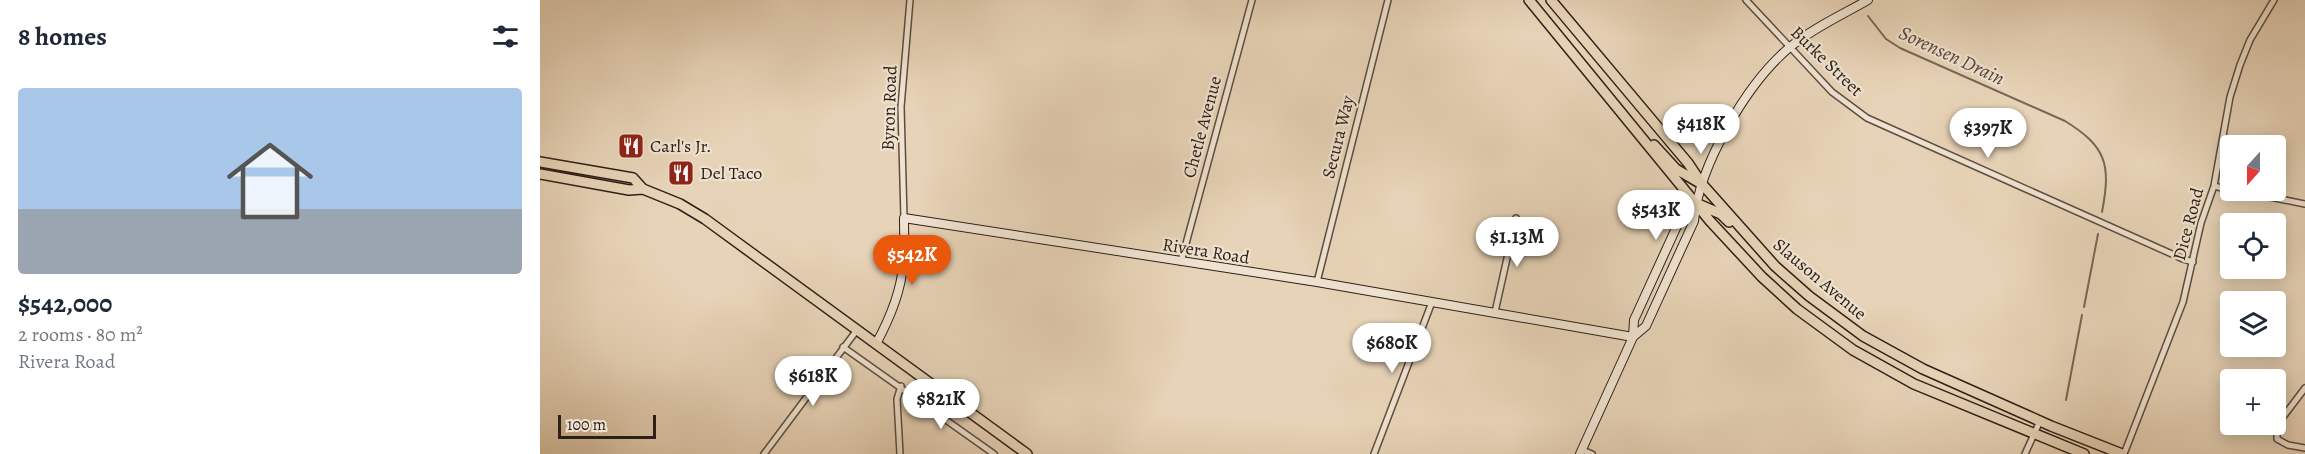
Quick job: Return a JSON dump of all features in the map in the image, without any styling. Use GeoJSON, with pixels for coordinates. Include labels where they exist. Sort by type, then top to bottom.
{"type":"FeatureCollection","features":[{"type":"Feature","properties":{"kind":"main road","name":"Slauson Avenue"},"geometry":{"type":"LineString","coordinates":[[1529,0],[1696,203],[1762,277],[1797,309],[1853,350],[1914,384],[2084,454]]}},
{"type":"Feature","properties":{"kind":"main road","name":"Slauson Avenue"},"geometry":{"type":"LineString","coordinates":[[1551,0],[1688,163],[1702,184],[1768,258],[1809,296],[1863,336],[1923,369],[2040,421],[2123,454]]}},
{"type":"Feature","properties":{"kind":"main road"},"geometry":{"type":"LineString","coordinates":[[1641,136],[1647,137],[1676,169],[1702,184]]}},
{"type":"Feature","properties":{"kind":"main road"},"geometry":{"type":"LineString","coordinates":[[540,162],[589,168],[633,178],[643,189],[680,204],[705,219],[1027,454]]}},
{"type":"Feature","properties":{"kind":"main road"},"geometry":{"type":"LineString","coordinates":[[540,174],[629,190],[643,189]]}},
{"type":"Feature","properties":{"kind":"main road"},"geometry":{"type":"LineString","coordinates":[[1696,203],[1722,214],[1758,255],[1768,258]]}},
{"type":"Feature","properties":{"kind":"street","name":"Byron Road"},"geometry":{"type":"LineString","coordinates":[[904,218],[901,107],[910,0]]}},
{"type":"Feature","properties":{"kind":"street","name":"Chetle Avenue"},"geometry":{"type":"LineString","coordinates":[[1181,262],[1252,0]]}},
{"type":"Feature","properties":{"kind":"street","name":"Secura Way"},"geometry":{"type":"LineString","coordinates":[[1317,282],[1389,0]]}},
{"type":"Feature","properties":{"kind":"street","name":"Burke Street"},"geometry":{"type":"LineString","coordinates":[[1746,0],[1832,92],[1867,118],[2193,262]]}},
{"type":"Feature","properties":{"kind":"street"},"geometry":{"type":"LineString","coordinates":[[1633,337],[1646,326],[1694,221],[1696,203],[1702,184],[1740,106],[1764,74],[1790,47],[1823,24],[1868,0]]}},
{"type":"Feature","properties":{"kind":"street","name":"Dice Road"},"geometry":{"type":"LineString","coordinates":[[2123,454],[2183,302],[2201,223],[2214,186],[2230,97],[2240,65],[2250,40],[2274,0]]}},
{"type":"Feature","properties":{"kind":"street"},"geometry":{"type":"LineString","coordinates":[[2214,186],[2220,187]]}},
{"type":"Feature","properties":{"kind":"street"},"geometry":{"type":"LineString","coordinates":[[2286,200],[2305,204]]}},
{"type":"Feature","properties":{"kind":"street"},"geometry":{"type":"LineString","coordinates":[[1592,454],[1581,452],[1633,337],[1634,320],[1682,215],[1696,203]]}},
{"type":"Feature","properties":{"kind":"street","name":"Rivera Road"},"geometry":{"type":"LineString","coordinates":[[904,218],[1317,282],[1633,337]]}},
{"type":"Feature","properties":{"kind":"street"},"geometry":{"type":"LineString","coordinates":[[876,344],[899,287],[903,264],[904,218]]}},
{"type":"Feature","properties":{"kind":"street"},"geometry":{"type":"LineString","coordinates":[[1495,312],[1516,218]]}},
{"type":"Feature","properties":{"kind":"street"},"geometry":{"type":"LineString","coordinates":[[1374,454],[1432,302]]}},
{"type":"Feature","properties":{"kind":"street"},"geometry":{"type":"LineString","coordinates":[[764,454],[857,330]]}},
{"type":"Feature","properties":{"kind":"street"},"geometry":{"type":"LineString","coordinates":[[843,347],[994,454]]}},
{"type":"Feature","properties":{"kind":"street"},"geometry":{"type":"LineString","coordinates":[[900,454],[897,399],[901,386]]}},
{"type":"Feature","properties":{"kind":"street"},"geometry":{"type":"LineString","coordinates":[[2305,388],[2277,425],[2277,439],[2288,445],[2305,448]]}},
{"type":"Feature","properties":{"kind":"street"},"geometry":{"type":"LineString","coordinates":[[2025,454],[2040,421]]}},
{"type":"Feature","properties":{"kind":"waterway","name":"Sorensen Drain"},"geometry":{"type":"LineString","coordinates":[[1868,16],[1886,39],[1900,48],[2065,121],[2079,130],[2098,149],[2103,159],[2106,182],[2102,212]]}},
{"type":"Feature","properties":{"kind":"waterway","name":"Sorensen Drain"},"geometry":{"type":"LineString","coordinates":[[2084,307],[2098,234]]}},
{"type":"Feature","properties":{"kind":"waterway","name":"Sorensen Drain"},"geometry":{"type":"LineString","coordinates":[[2066,400],[2082,315]]}},
{"type":"Feature","properties":{"kind":"place","name":"Carl's Jr."},"geometry":{"type":"Point","coordinates":[631,146]}},
{"type":"Feature","properties":{"kind":"place","name":"Del Taco"},"geometry":{"type":"Point","coordinates":[681,173]}}]}
